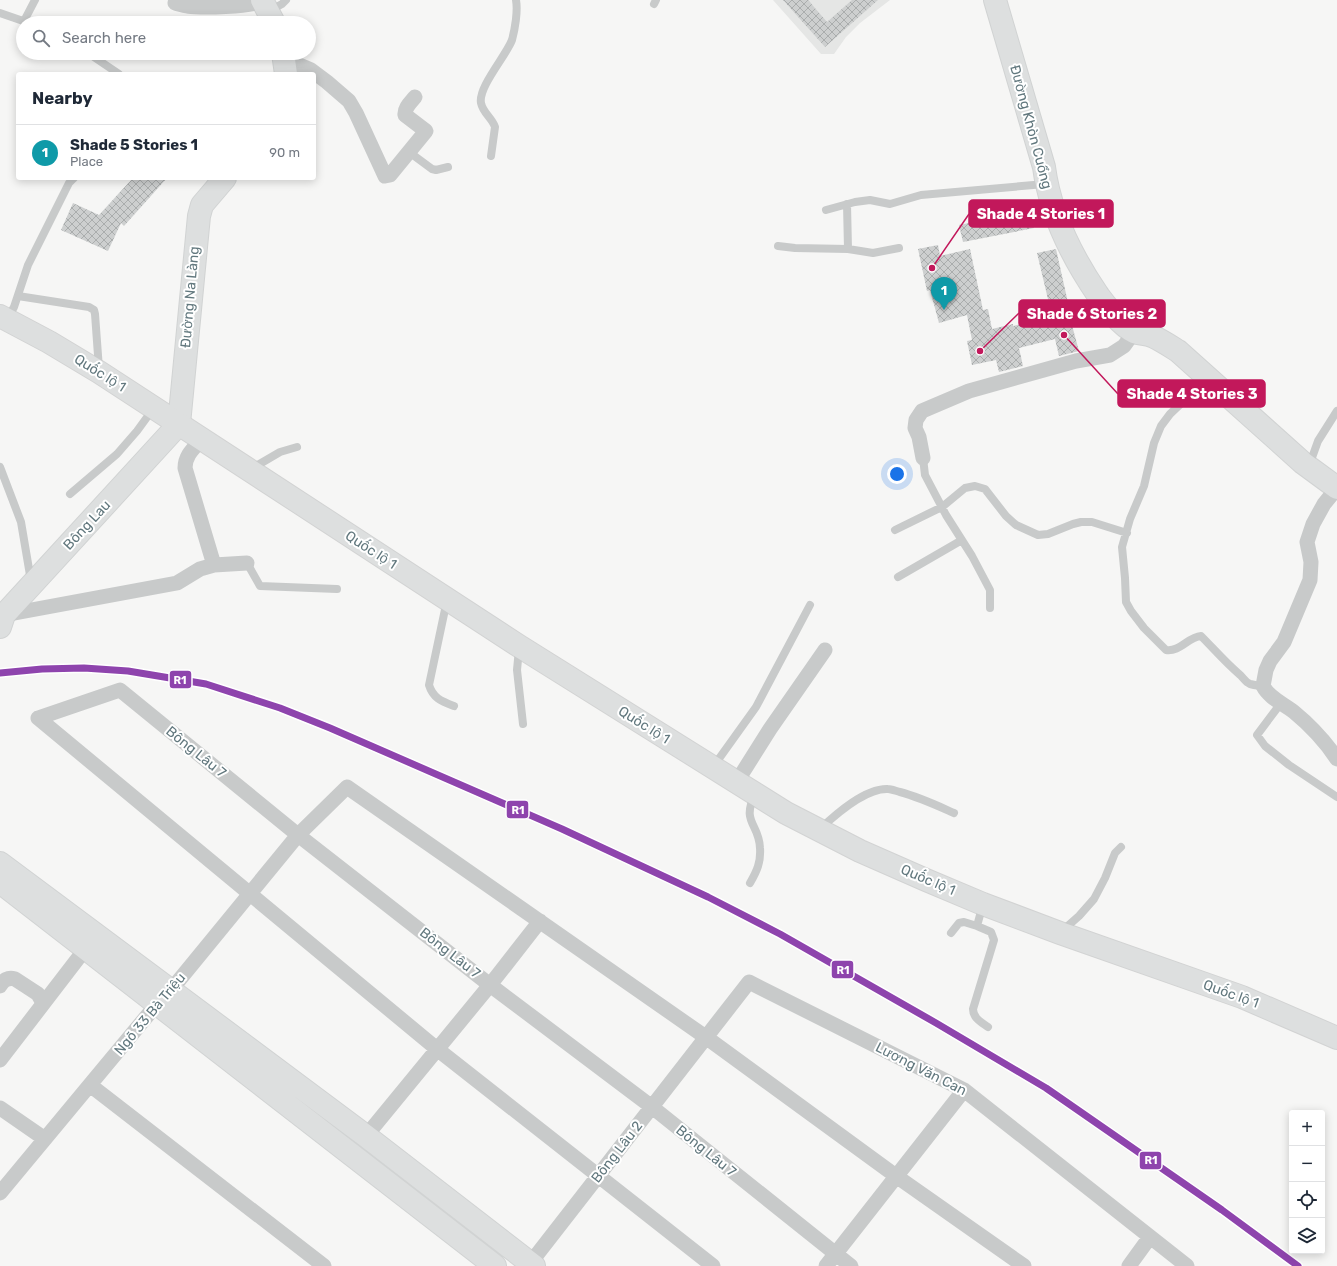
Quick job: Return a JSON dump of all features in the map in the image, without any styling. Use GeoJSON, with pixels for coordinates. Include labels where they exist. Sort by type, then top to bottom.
{"type":"FeatureCollection","features":[{"type":"Feature","properties":{"kind":"main road","name":"Đường Khòn Cuổng"},"geometry":{"type":"LineString","coordinates":[[995,0],[1044,167],[1046,184],[1069,246],[1079,266],[1109,310],[1134,332],[1152,336],[1178,351],[1309,467],[1337,488]]}},
{"type":"Feature","properties":{"kind":"main road","name":"Đường Na Làng"},"geometry":{"type":"LineString","coordinates":[[179,424],[198,216],[202,205],[223,180]]}},
{"type":"Feature","properties":{"kind":"main road","name":"Quốc lộ 1"},"geometry":{"type":"LineString","coordinates":[[3,318],[49,342],[99,372],[519,646],[786,813],[820,829],[860,851],[983,904],[1060,933],[1242,997],[1280,1012],[1337,1038]]}},
{"type":"Feature","properties":{"kind":"main road","name":"Bông Lau"},"geometry":{"type":"LineString","coordinates":[[2,621],[32,585],[179,424]]}},
{"type":"Feature","properties":{"kind":"main road"},"geometry":{"type":"LineString","coordinates":[[0,863],[495,1266]]}},
{"type":"Feature","properties":{"kind":"main road"},"geometry":{"type":"LineString","coordinates":[[0,882],[86,948],[164,997],[366,1136],[531,1265]]}},
{"type":"Feature","properties":{"kind":"street"},"geometry":{"type":"LineString","coordinates":[[175,3],[186,6],[243,5],[258,3],[267,9]]}},
{"type":"Feature","properties":{"kind":"street"},"geometry":{"type":"LineString","coordinates":[[285,62],[314,72]]}},
{"type":"Feature","properties":{"kind":"street"},"geometry":{"type":"LineString","coordinates":[[316,74],[350,101],[385,176],[390,175],[426,131],[405,115],[404,112],[415,97]]}},
{"type":"Feature","properties":{"kind":"street"},"geometry":{"type":"LineString","coordinates":[[923,458],[919,437],[915,428],[916,420],[922,411],[969,391],[1076,361],[1110,355],[1124,346],[1134,332]]}},
{"type":"Feature","properties":{"kind":"street"},"geometry":{"type":"LineString","coordinates":[[202,439],[188,454],[185,461],[185,468],[214,565]]}},
{"type":"Feature","properties":{"kind":"street"},"geometry":{"type":"LineString","coordinates":[[1337,488],[1324,504],[1313,524],[1307,542],[1310,562],[1310,580],[1284,642],[1270,661],[1266,670],[1263,686],[1269,694],[1307,723],[1326,742],[1337,759]]}},
{"type":"Feature","properties":{"kind":"street"},"geometry":{"type":"LineString","coordinates":[[2,621],[177,583],[200,569],[214,565],[247,563]]}},
{"type":"Feature","properties":{"kind":"street"},"geometry":{"type":"LineString","coordinates":[[736,782],[770,729],[825,650]]}},
{"type":"Feature","properties":{"kind":"street","name":"Bông Lâu 7"},"geometry":{"type":"LineString","coordinates":[[249,894],[38,718],[120,690],[298,835],[490,985],[652,1107],[851,1266]]}},
{"type":"Feature","properties":{"kind":"street","name":"Ngõ 33 Bà Triệu"},"geometry":{"type":"LineString","coordinates":[[0,1193],[298,835],[347,787],[540,921]]}},
{"type":"Feature","properties":{"kind":"street"},"geometry":{"type":"LineString","coordinates":[[249,894],[437,1049],[714,1266]]}},
{"type":"Feature","properties":{"kind":"street"},"geometry":{"type":"LineString","coordinates":[[366,1136],[490,985],[540,921],[707,1038],[896,1176],[1024,1266]]}},
{"type":"Feature","properties":{"kind":"street"},"geometry":{"type":"LineString","coordinates":[[0,1060],[86,948]]}},
{"type":"Feature","properties":{"kind":"street"},"geometry":{"type":"LineString","coordinates":[[0,986],[5,980],[11,978],[15,979],[38,994],[43,1003]]}},
{"type":"Feature","properties":{"kind":"street","name":"Lương Văn Can"},"geometry":{"type":"LineString","coordinates":[[707,1038],[749,982],[964,1090],[1187,1266]]}},
{"type":"Feature","properties":{"kind":"street","name":"Bông Lâu 2"},"geometry":{"type":"LineString","coordinates":[[531,1265],[707,1038]]}},
{"type":"Feature","properties":{"kind":"street"},"geometry":{"type":"LineString","coordinates":[[90,1085],[324,1266]]}},
{"type":"Feature","properties":{"kind":"street"},"geometry":{"type":"LineString","coordinates":[[826,1266],[964,1090]]}},
{"type":"Feature","properties":{"kind":"street"},"geometry":{"type":"LineString","coordinates":[[0,1108],[45,1139]]}},
{"type":"Feature","properties":{"kind":"street"},"geometry":{"type":"LineString","coordinates":[[1129,1266],[1150,1237]]}},
{"type":"Feature","properties":{"kind":"lane"},"geometry":{"type":"LineString","coordinates":[[28,16],[35,0]]}},
{"type":"Feature","properties":{"kind":"lane"},"geometry":{"type":"LineString","coordinates":[[267,9],[282,4],[286,0]]}},
{"type":"Feature","properties":{"kind":"lane"},"geometry":{"type":"LineString","coordinates":[[491,156],[495,127],[485,113],[481,103],[481,95],[512,40],[516,0]]}},
{"type":"Feature","properties":{"kind":"lane"},"geometry":{"type":"LineString","coordinates":[[0,13],[16,19]]}},
{"type":"Feature","properties":{"kind":"lane"},"geometry":{"type":"LineString","coordinates":[[98,60],[116,72]]}},
{"type":"Feature","properties":{"kind":"lane"},"geometry":{"type":"LineString","coordinates":[[409,152],[432,169],[436,170],[448,167]]}},
{"type":"Feature","properties":{"kind":"lane"},"geometry":{"type":"LineString","coordinates":[[3,318],[14,307],[28,265],[69,183],[72,180]]}},
{"type":"Feature","properties":{"kind":"lane"},"geometry":{"type":"LineString","coordinates":[[826,210],[870,200],[890,204],[922,195],[1046,184]]}},
{"type":"Feature","properties":{"kind":"lane"},"geometry":{"type":"LineString","coordinates":[[847,204],[848,249]]}},
{"type":"Feature","properties":{"kind":"lane"},"geometry":{"type":"LineString","coordinates":[[778,246],[795,248],[848,249],[873,253],[899,248]]}},
{"type":"Feature","properties":{"kind":"lane"},"geometry":{"type":"LineString","coordinates":[[18,296],[94,310],[99,372]]}},
{"type":"Feature","properties":{"kind":"lane"},"geometry":{"type":"LineString","coordinates":[[1210,380],[1192,393],[1170,414],[1161,426],[1154,443],[1144,486],[1130,520],[1122,547],[1126,602],[1144,628],[1166,650],[1171,651],[1197,636],[1201,636],[1232,669],[1240,674],[1246,681],[1251,684],[1263,686]]}},
{"type":"Feature","properties":{"kind":"lane"},"geometry":{"type":"LineString","coordinates":[[70,494],[117,454],[154,408]]}},
{"type":"Feature","properties":{"kind":"lane"},"geometry":{"type":"LineString","coordinates":[[1309,467],[1318,441],[1337,411]]}},
{"type":"Feature","properties":{"kind":"lane"},"geometry":{"type":"LineString","coordinates":[[249,470],[280,452],[297,447]]}},
{"type":"Feature","properties":{"kind":"lane"},"geometry":{"type":"LineString","coordinates":[[923,458],[925,474],[942,507],[972,556],[990,590],[990,608]]}},
{"type":"Feature","properties":{"kind":"lane"},"geometry":{"type":"LineString","coordinates":[[0,467],[21,522],[32,585]]}},
{"type":"Feature","properties":{"kind":"lane"},"geometry":{"type":"LineString","coordinates":[[895,530],[942,507],[965,488],[974,486],[985,489],[1006,516],[1016,525],[1038,535],[1048,534],[1081,522],[1092,522],[1126,533]]}},
{"type":"Feature","properties":{"kind":"lane"},"geometry":{"type":"LineString","coordinates":[[898,577],[962,540]]}},
{"type":"Feature","properties":{"kind":"lane"},"geometry":{"type":"LineString","coordinates":[[247,563],[260,586],[337,589]]}},
{"type":"Feature","properties":{"kind":"lane"},"geometry":{"type":"LineString","coordinates":[[448,599],[429,685],[431,693],[439,700],[454,706]]}},
{"type":"Feature","properties":{"kind":"lane"},"geometry":{"type":"LineString","coordinates":[[713,768],[756,707],[810,605]]}},
{"type":"Feature","properties":{"kind":"lane"},"geometry":{"type":"LineString","coordinates":[[519,646],[517,670],[523,724]]}},
{"type":"Feature","properties":{"kind":"lane"},"geometry":{"type":"LineString","coordinates":[[1281,703],[1257,734],[1265,746],[1337,797]]}},
{"type":"Feature","properties":{"kind":"lane"},"geometry":{"type":"LineString","coordinates":[[820,829],[837,813],[853,802],[871,792],[887,789],[917,797],[954,813]]}},
{"type":"Feature","properties":{"kind":"lane"},"geometry":{"type":"LineString","coordinates":[[750,883],[758,869],[760,858],[760,846],[757,833],[751,823],[749,813],[750,804],[755,794]]}},
{"type":"Feature","properties":{"kind":"lane"},"geometry":{"type":"LineString","coordinates":[[1060,933],[1079,916],[1094,898],[1105,878],[1115,853],[1121,847]]}},
{"type":"Feature","properties":{"kind":"lane"},"geometry":{"type":"LineString","coordinates":[[977,926],[983,904]]}},
{"type":"Feature","properties":{"kind":"lane"},"geometry":{"type":"LineString","coordinates":[[951,933],[959,923],[964,922],[991,932],[993,935],[994,940],[973,1009],[973,1014],[976,1018],[988,1027]]}},
{"type":"Feature","properties":{"kind":"shaded area"},"geometry":{"type":"Polygon","coordinates":[[[773,0],[890,0],[860,23],[846,37],[834,54],[821,54],[773,0]]]}},
{"type":"Feature","properties":{"kind":"building"},"geometry":{"type":"Polygon","coordinates":[[[783,0],[808,0],[827,22],[852,0],[878,0],[825,47],[783,0]]]}},
{"type":"Feature","properties":{"kind":"building"},"geometry":{"type":"Polygon","coordinates":[[[131,180],[165,180],[124,226],[121,223],[108,251],[61,230],[73,203],[99,215],[131,180]]]}},
{"type":"Feature","properties":{"kind":"building"},"geometry":{"type":"Polygon","coordinates":[[[1030,211],[1034,228],[963,242],[959,225],[1030,211]]]}},
{"type":"Feature","properties":{"kind":"building"},"geometry":{"type":"Polygon","coordinates":[[[938,245],[940,256],[970,249],[983,310],[988,309],[992,329],[1013,324],[1013,326],[1052,316],[1037,253],[1056,249],[1069,307],[1067,307],[1079,351],[1059,356],[1055,339],[1019,348],[1023,366],[999,372],[996,360],[972,365],[967,341],[972,340],[967,315],[939,323],[930,290],[927,291],[918,249],[938,245]]]}},
{"type":"Feature","properties":{"kind":"transit line","name":"R1"},"geometry":{"type":"LineString","coordinates":[[0,673],[42,669],[84,668],[128,671],[206,684],[280,708],[330,728],[562,829],[708,897],[780,934],[1046,1088],[1222,1210],[1298,1266]]}},
{"type":"Feature","properties":{"kind":"place","name":"Shade 4 Stories 1"},"geometry":{"type":"Point","coordinates":[932,268]}},
{"type":"Feature","properties":{"kind":"place","name":"Shade 5 Stories 1"},"geometry":{"type":"Point","coordinates":[944,310]}},
{"type":"Feature","properties":{"kind":"place","name":"Shade 4 Stories 3"},"geometry":{"type":"Point","coordinates":[1064,335]}},
{"type":"Feature","properties":{"kind":"place","name":"Shade 6 Stories 2"},"geometry":{"type":"Point","coordinates":[980,351]}}]}
